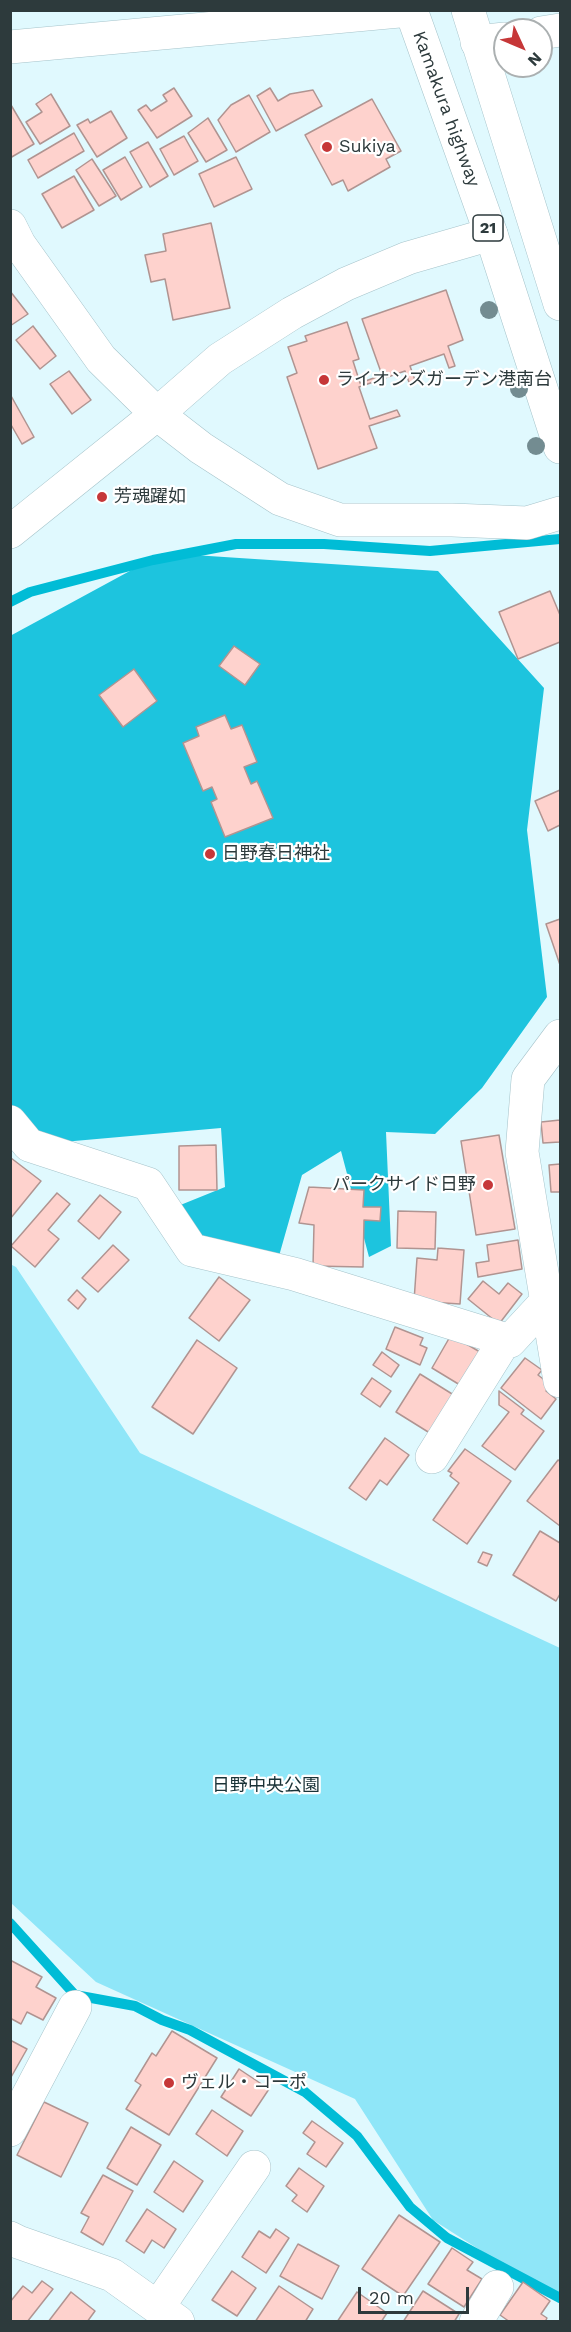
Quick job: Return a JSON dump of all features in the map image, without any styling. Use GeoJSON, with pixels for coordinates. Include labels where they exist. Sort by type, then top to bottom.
{"type":"FeatureCollection","features":[{"type":"Feature","properties":{"kind":"main road"},"geometry":{"type":"LineString","coordinates":[[10,26],[175,10]]}},
{"type":"Feature","properties":{"kind":"main road"},"geometry":{"type":"LineString","coordinates":[[10,47],[411,10]]}},
{"type":"Feature","properties":{"kind":"main road","name":"Kamakura highway"},"geometry":{"type":"LineString","coordinates":[[411,10],[490,234],[561,447]]}},
{"type":"Feature","properties":{"kind":"main road"},"geometry":{"type":"LineString","coordinates":[[468,10],[491,40],[561,304]]}},
{"type":"Feature","properties":{"kind":"main road"},"geometry":{"type":"LineString","coordinates":[[10,226],[20,244],[101,359],[157,414],[201,448],[280,499],[340,520],[527,523],[561,513]]}},
{"type":"Feature","properties":{"kind":"main road"},"geometry":{"type":"LineString","coordinates":[[10,532],[157,414],[220,359],[292,313],[346,284],[408,258],[490,234]]}},
{"type":"Feature","properties":{"kind":"main road"},"geometry":{"type":"LineString","coordinates":[[561,1036],[528,1079],[522,1152],[561,1381]]}},
{"type":"Feature","properties":{"kind":"main road"},"geometry":{"type":"LineString","coordinates":[[10,1122],[29,1145],[148,1184],[192,1250],[294,1274],[510,1341],[548,1300]]}},
{"type":"Feature","properties":{"kind":"main road"},"geometry":{"type":"LineString","coordinates":[[432,1457],[505,1340]]}},
{"type":"Feature","properties":{"kind":"main road"},"geometry":{"type":"LineString","coordinates":[[10,2130],[75,2007]]}},
{"type":"Feature","properties":{"kind":"main road"},"geometry":{"type":"LineString","coordinates":[[10,2238],[112,2275],[168,2314],[254,2167]]}},
{"type":"Feature","properties":{"kind":"main road"},"geometry":{"type":"LineString","coordinates":[[476,2322],[497,2288]]}},
{"type":"Feature","properties":{"kind":"green space","name":"日野中央公園"},"geometry":{"type":"Polygon","coordinates":[[[10,1264],[16,1267],[140,1453],[560,1648],[560,2301],[433,2220],[355,2099],[96,1982],[11,1903],[10,1264]]]}},
{"type":"Feature","properties":{"kind":"shaded area","name":"日野春日神社"},"geometry":{"type":"Polygon","coordinates":[[[163,553],[438,571],[544,688],[527,830],[547,997],[482,1088],[435,1134],[386,1132],[391,1246],[369,1257],[341,1151],[302,1175],[277,1263],[197,1244],[173,1208],[225,1187],[221,1128],[29,1145],[11,1131],[10,636],[163,553]]]}},
{"type":"Feature","properties":{"kind":"building"},"geometry":{"type":"Polygon","coordinates":[[[174,88],[192,116],[157,138],[138,110],[146,105],[151,111],[167,101],[163,95],[174,88]]]}},
{"type":"Feature","properties":{"kind":"building"},"geometry":{"type":"Polygon","coordinates":[[[270,88],[278,101],[290,94],[313,90],[322,106],[276,131],[257,96],[270,88]]]}},
{"type":"Feature","properties":{"kind":"building"},"geometry":{"type":"Polygon","coordinates":[[[51,94],[70,126],[40,144],[26,122],[42,112],[36,104],[51,94]]]}},
{"type":"Feature","properties":{"kind":"building"},"geometry":{"type":"Polygon","coordinates":[[[249,95],[270,132],[236,152],[218,120],[231,105],[249,95]]]}},
{"type":"Feature","properties":{"kind":"building"},"geometry":{"type":"Polygon","coordinates":[[[372,99],[401,151],[386,159],[390,167],[348,191],[343,180],[332,185],[305,135],[372,99]]]}},
{"type":"Feature","properties":{"kind":"building"},"geometry":{"type":"Polygon","coordinates":[[[10,106],[34,144],[10,158],[10,106]]]}},
{"type":"Feature","properties":{"kind":"building"},"geometry":{"type":"Polygon","coordinates":[[[111,111],[127,138],[97,157],[77,125],[88,119],[90,123],[111,111]]]}},
{"type":"Feature","properties":{"kind":"building"},"geometry":{"type":"Polygon","coordinates":[[[208,118],[227,150],[206,162],[188,133],[208,118]]]}},
{"type":"Feature","properties":{"kind":"building"},"geometry":{"type":"Polygon","coordinates":[[[74,133],[84,151],[38,178],[28,160],[74,133]]]}},
{"type":"Feature","properties":{"kind":"building"},"geometry":{"type":"Polygon","coordinates":[[[184,136],[198,161],[174,175],[160,149],[184,136]]]}},
{"type":"Feature","properties":{"kind":"building"},"geometry":{"type":"Polygon","coordinates":[[[148,142],[168,176],[150,187],[130,152],[148,142]]]}},
{"type":"Feature","properties":{"kind":"building"},"geometry":{"type":"Polygon","coordinates":[[[125,157],[142,187],[121,200],[103,170],[125,157]]]}},
{"type":"Feature","properties":{"kind":"building"},"geometry":{"type":"Polygon","coordinates":[[[236,157],[252,189],[214,207],[199,174],[236,157]]]}},
{"type":"Feature","properties":{"kind":"building"},"geometry":{"type":"Polygon","coordinates":[[[92,159],[116,196],[99,206],[76,170],[92,159]]]}},
{"type":"Feature","properties":{"kind":"building"},"geometry":{"type":"Polygon","coordinates":[[[74,176],[94,210],[62,228],[42,194],[74,176]]]}},
{"type":"Feature","properties":{"kind":"building"},"geometry":{"type":"Polygon","coordinates":[[[211,223],[230,308],[173,320],[165,279],[151,282],[145,255],[166,251],[163,234],[211,223]]]}},
{"type":"Feature","properties":{"kind":"building","name":"ライオンズガーデン港南台"},"geometry":{"type":"Polygon","coordinates":[[[446,290],[463,340],[448,346],[455,366],[449,368],[444,354],[410,366],[416,383],[410,385],[405,371],[359,387],[370,419],[397,410],[400,416],[369,426],[377,448],[318,469],[287,377],[297,373],[288,347],[307,341],[305,336],[347,322],[359,359],[353,361],[360,383],[382,375],[362,319],[446,290]]]}},
{"type":"Feature","properties":{"kind":"building"},"geometry":{"type":"Polygon","coordinates":[[[10,291],[28,314],[10,326],[10,291]]]}},
{"type":"Feature","properties":{"kind":"building"},"geometry":{"type":"Polygon","coordinates":[[[33,326],[56,356],[40,369],[16,340],[33,326]]]}},
{"type":"Feature","properties":{"kind":"building"},"geometry":{"type":"Polygon","coordinates":[[[69,371],[91,400],[72,414],[50,384],[69,371]]]}},
{"type":"Feature","properties":{"kind":"building"},"geometry":{"type":"Polygon","coordinates":[[[10,394],[34,437],[22,444],[10,423],[10,394]]]}},
{"type":"Feature","properties":{"kind":"building"},"geometry":{"type":"Polygon","coordinates":[[[550,591],[560,615],[560,642],[518,659],[499,612],[550,591]]]}},
{"type":"Feature","properties":{"kind":"building"},"geometry":{"type":"Polygon","coordinates":[[[234,646],[260,664],[245,685],[219,666],[234,646]]]}},
{"type":"Feature","properties":{"kind":"building"},"geometry":{"type":"Polygon","coordinates":[[[134,669],[157,701],[123,727],[99,695],[134,669]]]}},
{"type":"Feature","properties":{"kind":"building"},"geometry":{"type":"Polygon","coordinates":[[[225,715],[231,729],[242,725],[257,762],[244,767],[251,784],[257,781],[273,818],[225,837],[211,802],[217,799],[212,787],[203,791],[183,743],[199,736],[196,727],[225,715]]]}},
{"type":"Feature","properties":{"kind":"building"},"geometry":{"type":"Polygon","coordinates":[[[560,790],[560,825],[548,831],[535,801],[560,790]]]}},
{"type":"Feature","properties":{"kind":"building"},"geometry":{"type":"Polygon","coordinates":[[[560,919],[560,965],[546,924],[560,919]]]}},
{"type":"Feature","properties":{"kind":"building"},"geometry":{"type":"Polygon","coordinates":[[[560,1120],[560,1142],[543,1143],[541,1122],[560,1120]]]}},
{"type":"Feature","properties":{"kind":"building","name":"パークサイド日野"},"geometry":{"type":"Polygon","coordinates":[[[499,1135],[515,1229],[476,1235],[461,1141],[499,1135]]]}},
{"type":"Feature","properties":{"kind":"building"},"geometry":{"type":"Polygon","coordinates":[[[216,1145],[217,1190],[179,1190],[179,1146],[216,1145]]]}},
{"type":"Feature","properties":{"kind":"building"},"geometry":{"type":"Polygon","coordinates":[[[10,1159],[41,1181],[10,1219],[10,1159]]]}},
{"type":"Feature","properties":{"kind":"building"},"geometry":{"type":"Polygon","coordinates":[[[560,1164],[560,1192],[551,1192],[549,1165],[560,1164]]]}},
{"type":"Feature","properties":{"kind":"building"},"geometry":{"type":"Polygon","coordinates":[[[309,1187],[364,1190],[363,1207],[381,1207],[380,1221],[364,1220],[363,1267],[313,1266],[314,1225],[299,1223],[309,1187]]]}},
{"type":"Feature","properties":{"kind":"building"},"geometry":{"type":"Polygon","coordinates":[[[57,1193],[70,1204],[48,1230],[59,1239],[35,1267],[11,1246],[57,1193]]]}},
{"type":"Feature","properties":{"kind":"building"},"geometry":{"type":"Polygon","coordinates":[[[100,1195],[121,1212],[99,1239],[78,1221],[100,1195]]]}},
{"type":"Feature","properties":{"kind":"building"},"geometry":{"type":"Polygon","coordinates":[[[398,1211],[436,1212],[435,1249],[397,1248],[398,1211]]]}},
{"type":"Feature","properties":{"kind":"building"},"geometry":{"type":"Polygon","coordinates":[[[518,1240],[522,1269],[478,1277],[476,1263],[489,1261],[487,1245],[518,1240]]]}},
{"type":"Feature","properties":{"kind":"building"},"geometry":{"type":"Polygon","coordinates":[[[113,1245],[129,1260],[98,1292],[82,1278],[113,1245]]]}},
{"type":"Feature","properties":{"kind":"building"},"geometry":{"type":"Polygon","coordinates":[[[438,1248],[464,1250],[460,1304],[414,1301],[417,1258],[437,1260],[438,1248]]]}},
{"type":"Feature","properties":{"kind":"building"},"geometry":{"type":"Polygon","coordinates":[[[219,1277],[250,1300],[219,1341],[189,1318],[219,1277]]]}},
{"type":"Feature","properties":{"kind":"building"},"geometry":{"type":"Polygon","coordinates":[[[483,1281],[499,1294],[508,1283],[522,1294],[499,1324],[468,1299],[483,1281]]]}},
{"type":"Feature","properties":{"kind":"building"},"geometry":{"type":"Polygon","coordinates":[[[77,1290],[86,1299],[78,1309],[68,1300],[77,1290]]]}},
{"type":"Feature","properties":{"kind":"building"},"geometry":{"type":"Polygon","coordinates":[[[395,1327],[423,1338],[420,1345],[427,1348],[420,1365],[386,1349],[395,1327]]]}},
{"type":"Feature","properties":{"kind":"building"},"geometry":{"type":"Polygon","coordinates":[[[451,1335],[480,1352],[460,1385],[432,1368],[451,1335]]]}},
{"type":"Feature","properties":{"kind":"building"},"geometry":{"type":"Polygon","coordinates":[[[197,1340],[237,1368],[193,1434],[152,1407],[197,1340]]]}},
{"type":"Feature","properties":{"kind":"building"},"geometry":{"type":"Polygon","coordinates":[[[382,1352],[399,1365],[391,1377],[373,1365],[382,1352]]]}},
{"type":"Feature","properties":{"kind":"building"},"geometry":{"type":"Polygon","coordinates":[[[525,1358],[542,1370],[538,1375],[551,1385],[546,1391],[556,1399],[541,1419],[501,1388],[525,1358]]]}},
{"type":"Feature","properties":{"kind":"building"},"geometry":{"type":"Polygon","coordinates":[[[420,1374],[457,1397],[433,1435],[396,1412],[420,1374]]]}},
{"type":"Feature","properties":{"kind":"building"},"geometry":{"type":"Polygon","coordinates":[[[372,1378],[391,1391],[380,1407],[361,1394],[372,1378]]]}},
{"type":"Feature","properties":{"kind":"building"},"geometry":{"type":"Polygon","coordinates":[[[499,1391],[524,1410],[521,1414],[544,1431],[515,1470],[482,1446],[509,1412],[499,1405],[499,1391]]]}},
{"type":"Feature","properties":{"kind":"building"},"geometry":{"type":"Polygon","coordinates":[[[385,1438],[409,1455],[387,1485],[380,1480],[366,1500],[349,1488],[385,1438]]]}},
{"type":"Feature","properties":{"kind":"building"},"geometry":{"type":"Polygon","coordinates":[[[465,1449],[511,1481],[467,1544],[433,1520],[459,1483],[450,1476],[452,1473],[448,1471],[465,1449]]]}},
{"type":"Feature","properties":{"kind":"building"},"geometry":{"type":"Polygon","coordinates":[[[558,1460],[560,1461],[560,1526],[527,1501],[558,1460]]]}},
{"type":"Feature","properties":{"kind":"building"},"geometry":{"type":"Polygon","coordinates":[[[540,1531],[560,1543],[560,1594],[556,1601],[513,1575],[540,1531]]]}},
{"type":"Feature","properties":{"kind":"building"},"geometry":{"type":"Polygon","coordinates":[[[483,1552],[492,1555],[487,1566],[478,1562],[483,1552]]]}},
{"type":"Feature","properties":{"kind":"building"},"geometry":{"type":"Polygon","coordinates":[[[10,1960],[42,1977],[36,1987],[56,1998],[43,2020],[27,2012],[21,2024],[10,2018],[10,1960]]]}},
{"type":"Feature","properties":{"kind":"building","name":"ヴェル・コーポ"},"geometry":{"type":"Polygon","coordinates":[[[172,2031],[217,2058],[169,2135],[126,2109],[141,2085],[135,2081],[152,2053],[156,2056],[172,2031]]]}},
{"type":"Feature","properties":{"kind":"building"},"geometry":{"type":"Polygon","coordinates":[[[10,2040],[27,2049],[10,2079],[10,2040]]]}},
{"type":"Feature","properties":{"kind":"building"},"geometry":{"type":"Polygon","coordinates":[[[239,2069],[269,2089],[251,2116],[221,2097],[239,2069]]]}},
{"type":"Feature","properties":{"kind":"building"},"geometry":{"type":"Polygon","coordinates":[[[44,2102],[88,2123],[61,2177],[17,2155],[44,2102]]]}},
{"type":"Feature","properties":{"kind":"building"},"geometry":{"type":"Polygon","coordinates":[[[212,2110],[243,2131],[227,2156],[196,2134],[212,2110]]]}},
{"type":"Feature","properties":{"kind":"building"},"geometry":{"type":"Polygon","coordinates":[[[312,2121],[343,2143],[326,2167],[307,2154],[315,2142],[303,2133],[312,2121]]]}},
{"type":"Feature","properties":{"kind":"building"},"geometry":{"type":"Polygon","coordinates":[[[131,2127],[161,2145],[137,2185],[107,2168],[131,2127]]]}},
{"type":"Feature","properties":{"kind":"building"},"geometry":{"type":"Polygon","coordinates":[[[174,2161],[203,2181],[183,2212],[154,2192],[174,2161]]]}},
{"type":"Feature","properties":{"kind":"building"},"geometry":{"type":"Polygon","coordinates":[[[299,2168],[324,2186],[307,2212],[292,2201],[297,2195],[286,2186],[299,2168]]]}},
{"type":"Feature","properties":{"kind":"building"},"geometry":{"type":"Polygon","coordinates":[[[103,2175],[133,2191],[103,2245],[81,2232],[89,2217],[81,2213],[103,2175]]]}},
{"type":"Feature","properties":{"kind":"building"},"geometry":{"type":"Polygon","coordinates":[[[147,2209],[176,2229],[164,2248],[152,2240],[144,2253],[126,2241],[147,2209]]]}},
{"type":"Feature","properties":{"kind":"building"},"geometry":{"type":"Polygon","coordinates":[[[399,2215],[440,2242],[403,2296],[362,2269],[399,2215]]]}},
{"type":"Feature","properties":{"kind":"building"},"geometry":{"type":"Polygon","coordinates":[[[276,2229],[289,2238],[266,2273],[242,2257],[259,2231],[270,2238],[276,2229]]]}},
{"type":"Feature","properties":{"kind":"building"},"geometry":{"type":"Polygon","coordinates":[[[298,2244],[339,2266],[322,2299],[280,2276],[298,2244]]]}},
{"type":"Feature","properties":{"kind":"building"},"geometry":{"type":"Polygon","coordinates":[[[452,2248],[473,2262],[467,2270],[482,2279],[464,2307],[428,2284],[452,2248]]]}},
{"type":"Feature","properties":{"kind":"building"},"geometry":{"type":"Polygon","coordinates":[[[232,2271],[256,2288],[237,2316],[212,2300],[232,2271]]]}},
{"type":"Feature","properties":{"kind":"building"},"geometry":{"type":"Polygon","coordinates":[[[42,2281],[53,2289],[27,2322],[10,2322],[10,2302],[23,2286],[32,2293],[42,2281]]]}},
{"type":"Feature","properties":{"kind":"building"},"geometry":{"type":"Polygon","coordinates":[[[523,2282],[550,2301],[541,2314],[547,2318],[545,2322],[510,2322],[500,2315],[523,2282]]]}},
{"type":"Feature","properties":{"kind":"building"},"geometry":{"type":"Polygon","coordinates":[[[279,2286],[313,2309],[305,2322],[255,2322],[279,2286]]]}},
{"type":"Feature","properties":{"kind":"building"},"geometry":{"type":"Polygon","coordinates":[[[423,2291],[459,2314],[454,2322],[403,2322],[423,2291]]]}},
{"type":"Feature","properties":{"kind":"building"},"geometry":{"type":"Polygon","coordinates":[[[71,2292],[95,2311],[87,2322],[48,2322],[71,2292]]]}},
{"type":"Feature","properties":{"kind":"building"},"geometry":{"type":"Polygon","coordinates":[[[357,2292],[387,2313],[381,2322],[337,2322],[357,2292]]]}},
{"type":"Feature","properties":{"kind":"waterway"},"geometry":{"type":"LineString","coordinates":[[10,602],[30,592],[153,560],[236,544],[324,544],[430,551],[560,539]]}},
{"type":"Feature","properties":{"kind":"waterway"},"geometry":{"type":"LineString","coordinates":[[10,1923],[75,1995],[135,2006],[162,2020],[190,2030],[305,2092],[357,2136],[410,2207],[447,2238],[560,2298]]}},
{"type":"Feature","properties":{"kind":"place","name":"Sukiya"},"geometry":{"type":"Point","coordinates":[327,147]}},
{"type":"Feature","properties":{"kind":"place","name":"ライオンズガーデン港南台"},"geometry":{"type":"Point","coordinates":[324,380]}},
{"type":"Feature","properties":{"kind":"place","name":"芳魂躍如"},"geometry":{"type":"Point","coordinates":[102,497]}},
{"type":"Feature","properties":{"kind":"place","name":"日野春日神社"},"geometry":{"type":"Point","coordinates":[210,854]}},
{"type":"Feature","properties":{"kind":"place","name":"パークサイド日野"},"geometry":{"type":"Point","coordinates":[488,1185]}},
{"type":"Feature","properties":{"kind":"place","name":"ヴェル・コーポ"},"geometry":{"type":"Point","coordinates":[169,2083]}}]}
